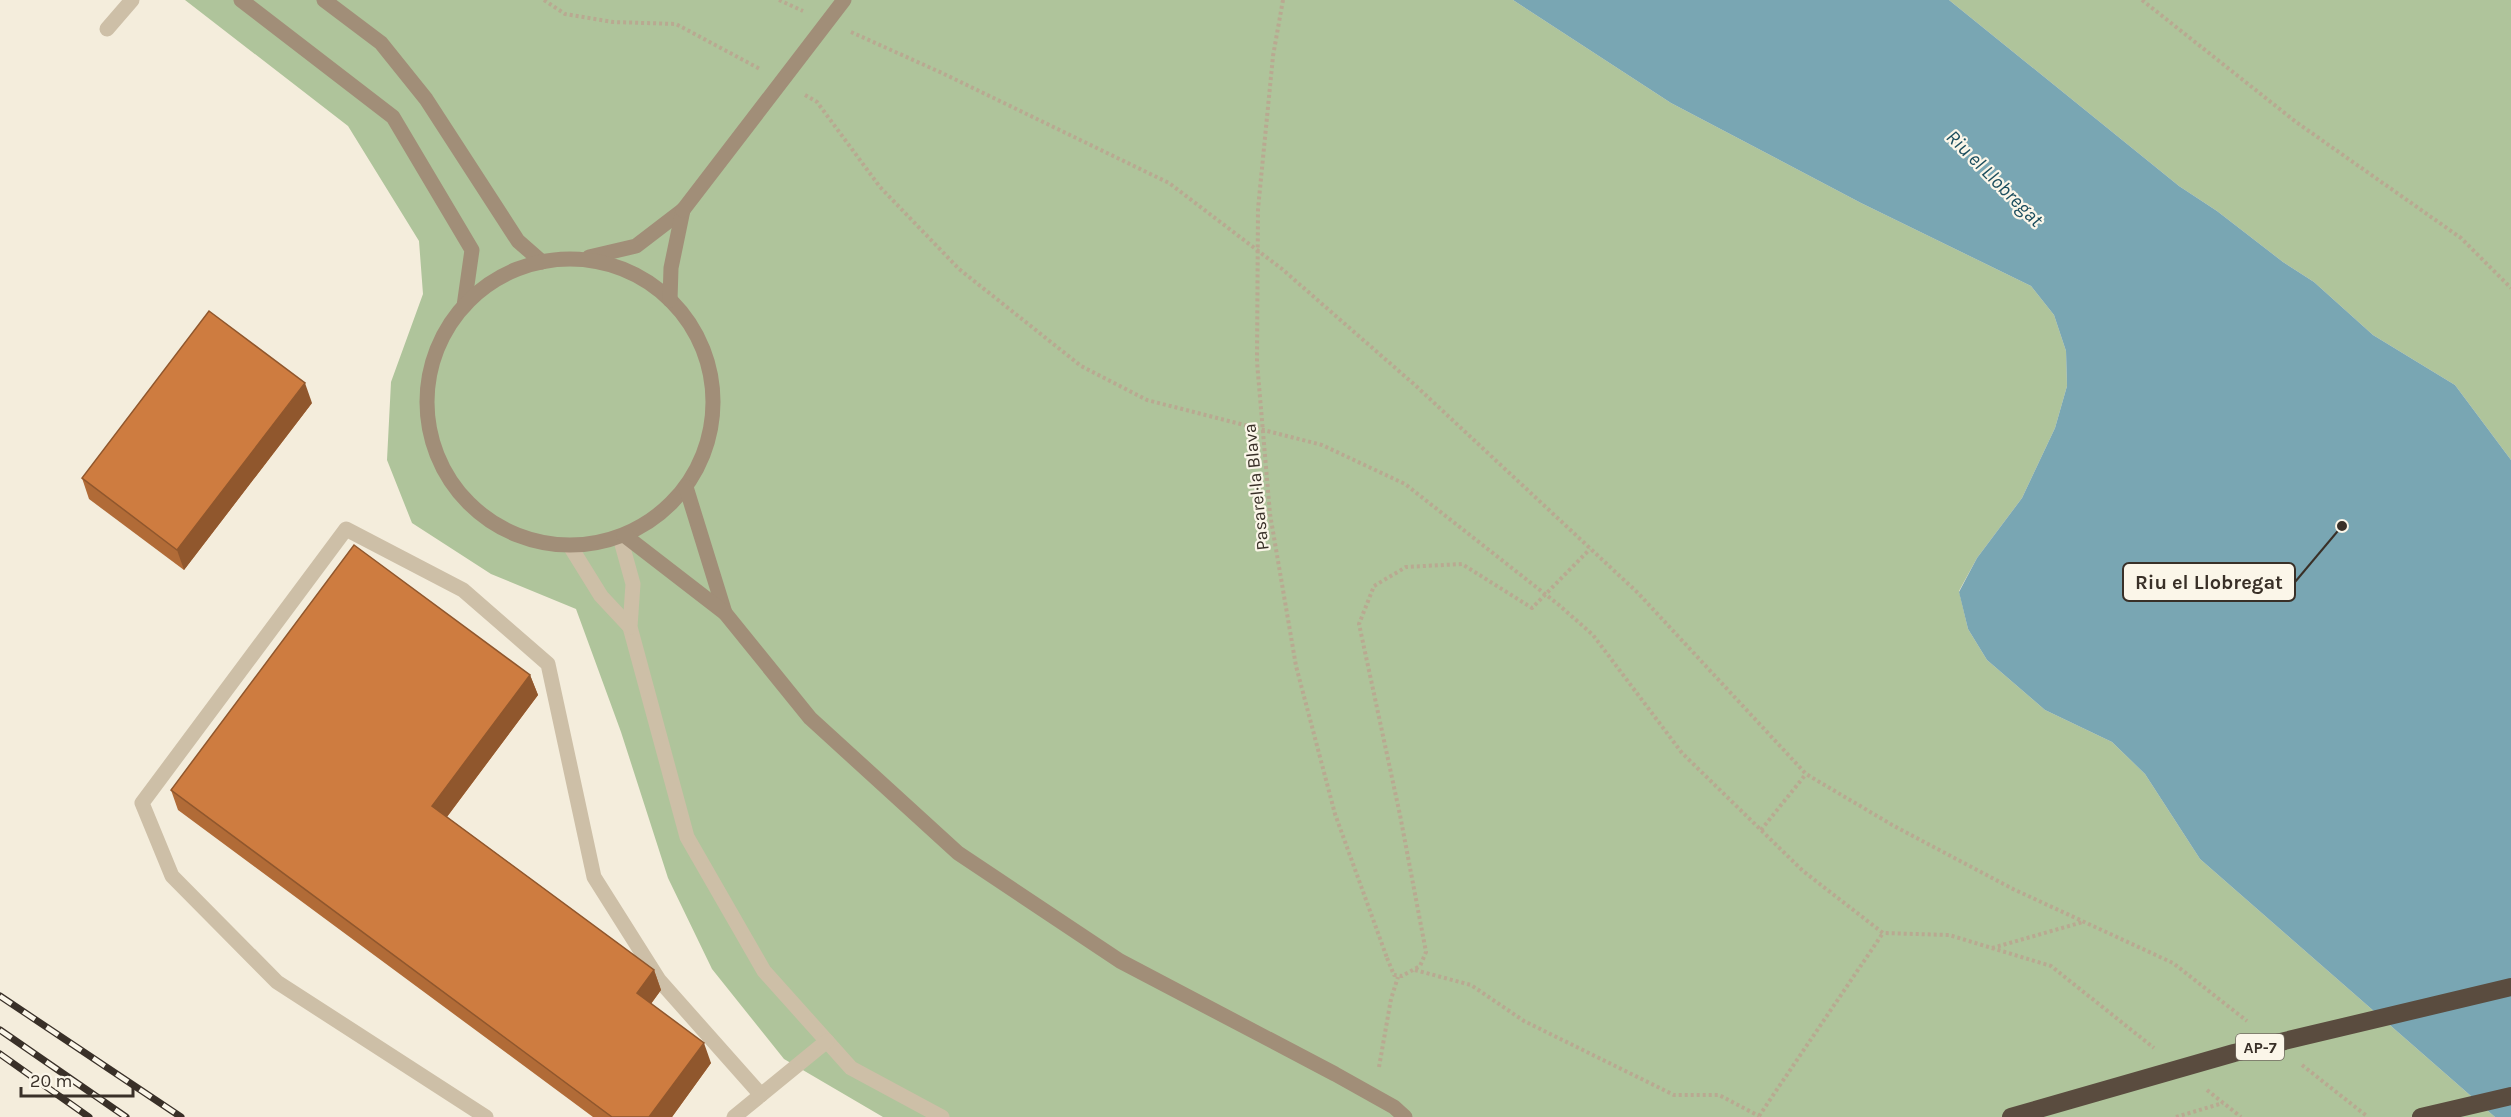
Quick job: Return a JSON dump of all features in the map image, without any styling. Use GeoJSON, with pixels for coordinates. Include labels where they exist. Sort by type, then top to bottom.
{"type":"FeatureCollection","features":[{"type":"Feature","properties":{"kind":"highway","name":"AP-7"},"geometry":{"type":"LineString","coordinates":[[2012,1117],[2234,1053],[2511,987]]}},
{"type":"Feature","properties":{"kind":"highway"},"geometry":{"type":"LineString","coordinates":[[2421,1117],[2511,1096]]}},
{"type":"Feature","properties":{"kind":"street"},"geometry":{"type":"LineString","coordinates":[[241,0],[393,117],[472,250],[464,306]]}},
{"type":"Feature","properties":{"kind":"street"},"geometry":{"type":"LineString","coordinates":[[324,0],[381,43],[426,99],[518,241],[542,262]]}},
{"type":"Feature","properties":{"kind":"street"},"geometry":{"type":"LineString","coordinates":[[577,259],[603,262],[627,271],[650,283],[670,300],[689,321],[703,347],[714,404],[711,433],[701,461],[686,487],[669,507],[655,518],[622,536],[570,546],[542,543],[516,536],[491,522],[470,506],[452,485],[438,461],[430,435],[426,407],[428,380],[435,353],[447,328],[464,306],[486,285],[513,271],[542,262],[577,259],[636,246],[683,210],[844,0]]}},
{"type":"Feature","properties":{"kind":"street"},"geometry":{"type":"LineString","coordinates":[[670,300],[671,268],[683,210]]}},
{"type":"Feature","properties":{"kind":"street"},"geometry":{"type":"LineString","coordinates":[[686,487],[725,613]]}},
{"type":"Feature","properties":{"kind":"street"},"geometry":{"type":"LineString","coordinates":[[622,536],[725,613],[810,718],[958,853],[1120,961],[1374,1096],[1394,1107],[1405,1117]]}},
{"type":"Feature","properties":{"kind":"lane"},"geometry":{"type":"LineString","coordinates":[[107,29],[132,0]]}},
{"type":"Feature","properties":{"kind":"lane"},"geometry":{"type":"LineString","coordinates":[[486,1117],[277,982],[172,876],[142,803],[346,529],[463,590],[548,664],[594,877],[659,981],[760,1095]]}},
{"type":"Feature","properties":{"kind":"lane"},"geometry":{"type":"LineString","coordinates":[[622,536],[633,584],[630,627],[687,837],[764,971],[850,1068],[942,1117]]}},
{"type":"Feature","properties":{"kind":"lane"},"geometry":{"type":"LineString","coordinates":[[570,546],[601,596],[630,627]]}},
{"type":"Feature","properties":{"kind":"lane"},"geometry":{"type":"LineString","coordinates":[[734,1117],[827,1041]]}},
{"type":"Feature","properties":{"kind":"path"},"geometry":{"type":"LineString","coordinates":[[544,0],[566,14],[614,22],[676,24],[769,74]]}},
{"type":"Feature","properties":{"kind":"path"},"geometry":{"type":"LineString","coordinates":[[779,0],[812,15]]}},
{"type":"Feature","properties":{"kind":"path","name":"Pasarel·la Blava"},"geometry":{"type":"LineString","coordinates":[[1283,0],[1273,56],[1258,209],[1257,362],[1270,514],[1296,666],[1335,814],[1389,968],[1398,977]]}},
{"type":"Feature","properties":{"kind":"path"},"geometry":{"type":"LineString","coordinates":[[2142,0],[2296,122],[2461,238],[2511,288]]}},
{"type":"Feature","properties":{"kind":"path"},"geometry":{"type":"LineString","coordinates":[[844,29],[942,73],[1169,183],[1282,268],[1416,386],[1638,593],[1806,774],[1894,826],[2013,889],[2173,963],[2247,1022]]}},
{"type":"Feature","properties":{"kind":"path"},"geometry":{"type":"LineString","coordinates":[[798,91],[817,102],[880,187],[959,269],[1081,366],[1148,400],[1322,445],[1405,483],[1547,595],[1593,635],[1682,753],[1803,872],[1883,933],[1949,935],[2051,966],[2160,1052]]}},
{"type":"Feature","properties":{"kind":"path"},"geometry":{"type":"LineString","coordinates":[[1374,1096],[1391,999],[1398,977],[1420,966],[1426,952],[1400,815],[1359,624],[1374,586],[1406,567],[1462,564],[1532,608],[1590,549]]}},
{"type":"Feature","properties":{"kind":"path"},"geometry":{"type":"LineString","coordinates":[[1761,830],[1806,774]]}},
{"type":"Feature","properties":{"kind":"path"},"geometry":{"type":"LineString","coordinates":[[1991,948],[2084,922]]}},
{"type":"Feature","properties":{"kind":"path"},"geometry":{"type":"LineString","coordinates":[[1414,969],[1471,985],[1524,1021],[1674,1095],[1719,1095],[1759,1117],[1883,933]]}},
{"type":"Feature","properties":{"kind":"path"},"geometry":{"type":"LineString","coordinates":[[2294,1058],[2368,1117]]}},
{"type":"Feature","properties":{"kind":"path"},"geometry":{"type":"LineString","coordinates":[[2205,1088],[2241,1117]]}},
{"type":"Feature","properties":{"kind":"path"},"geometry":{"type":"LineString","coordinates":[[2176,1117],[2223,1103]]}},
{"type":"Feature","properties":{"kind":"green space"},"geometry":{"type":"Polygon","coordinates":[[[185,0],[1513,0],[1671,103],[1861,203],[2031,286],[2054,315],[2066,351],[2067,386],[2055,428],[2022,498],[1977,558],[1959,591],[1968,629],[1987,660],[2045,710],[2112,742],[2145,774],[2200,859],[2495,1117],[883,1117],[784,1059],[712,969],[668,878],[621,732],[576,609],[491,574],[412,523],[387,460],[391,382],[423,294],[419,241],[348,126],[185,0]]]}},
{"type":"Feature","properties":{"kind":"green space"},"geometry":{"type":"Polygon","coordinates":[[[1949,0],[2511,0],[2511,460],[2455,385],[2373,335],[2314,282],[2179,186],[1949,0]]]}},
{"type":"Feature","properties":{"kind":"water"},"geometry":{"type":"Polygon","coordinates":[[[1513,0],[1949,0],[2179,186],[2314,282],[2373,335],[2455,385],[2511,460],[2511,1117],[2495,1117],[2200,859],[2145,774],[2112,742],[2045,710],[1987,660],[1968,629],[1959,592],[1977,558],[2022,498],[2055,428],[2067,386],[2066,351],[2054,315],[2031,286],[1861,203],[1671,103],[1513,0]]]}},
{"type":"Feature","properties":{"kind":"building"},"geometry":{"type":"Polygon","coordinates":[[[209,311],[305,383],[177,550],[82,478],[209,311]]]}},
{"type":"Feature","properties":{"kind":"building"},"geometry":{"type":"Polygon","coordinates":[[[354,545],[530,675],[432,806],[654,970],[637,993],[704,1043],[649,1117],[612,1117],[171,790],[354,545]]]}},
{"type":"Feature","properties":{"kind":"railway"},"geometry":{"type":"LineString","coordinates":[[0,996],[181,1117]]}},
{"type":"Feature","properties":{"kind":"railway"},"geometry":{"type":"LineString","coordinates":[[0,1030],[126,1117]]}},
{"type":"Feature","properties":{"kind":"railway"},"geometry":{"type":"LineString","coordinates":[[0,1054],[89,1117]]}},
{"type":"Feature","properties":{"kind":"place","name":"Riu el Llobregat"},"geometry":{"type":"Point","coordinates":[2342,526]}}]}
